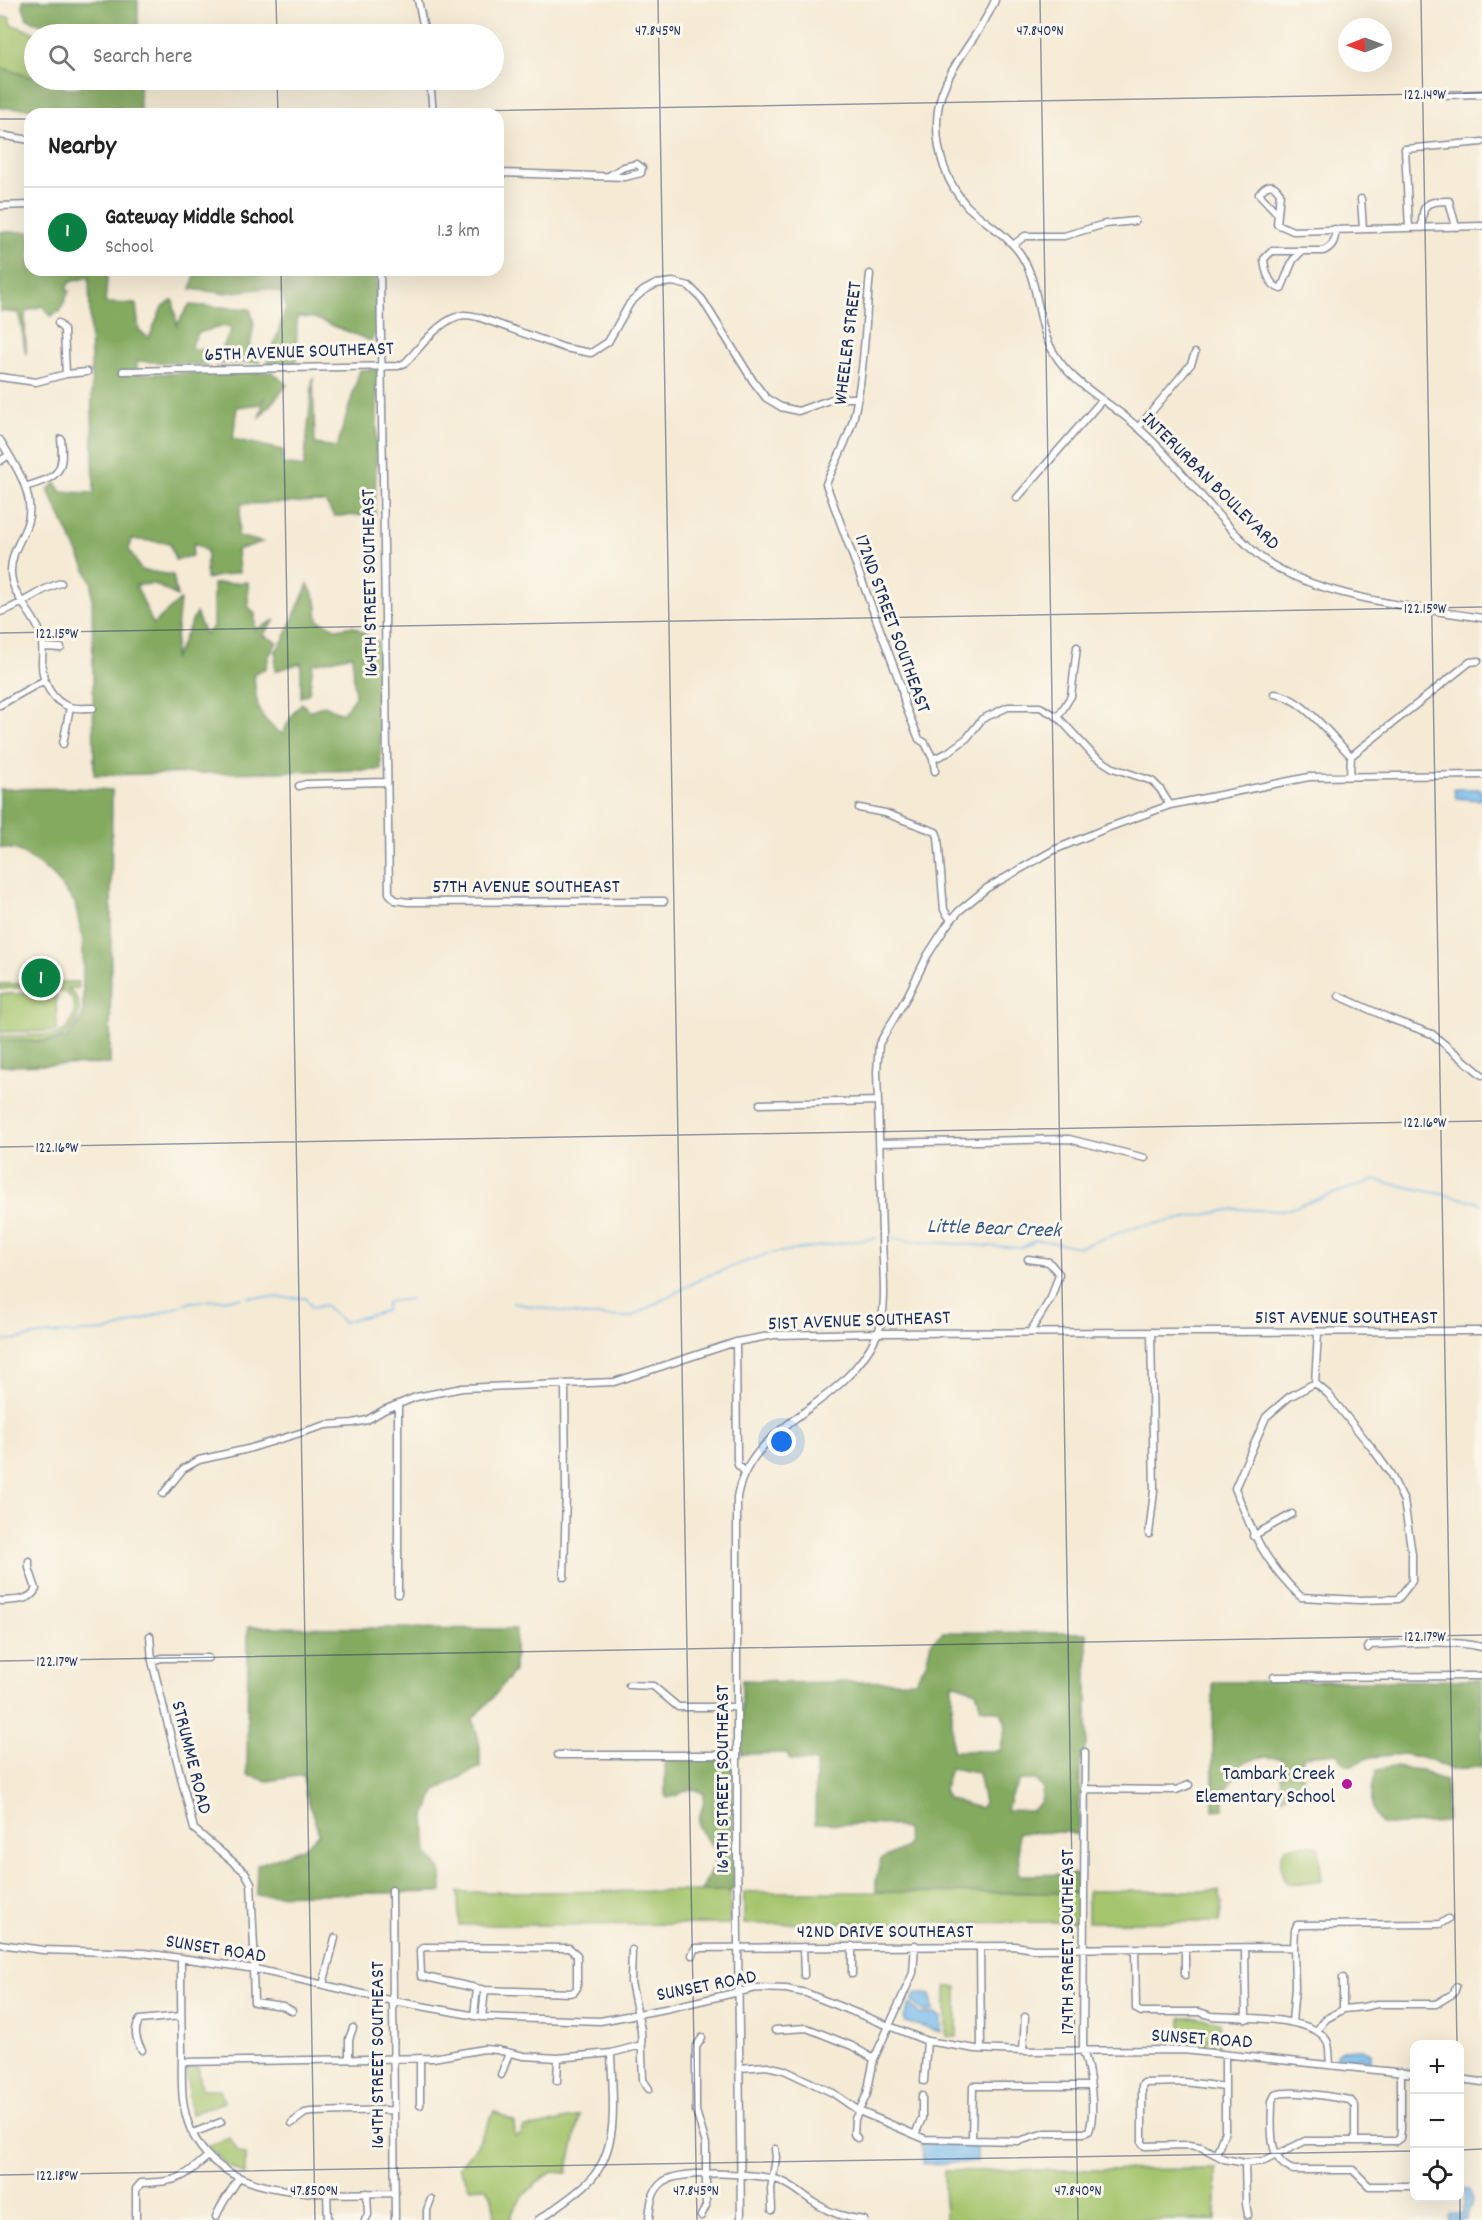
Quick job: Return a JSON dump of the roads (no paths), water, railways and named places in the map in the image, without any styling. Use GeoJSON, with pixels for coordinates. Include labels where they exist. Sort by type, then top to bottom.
{"type":"FeatureCollection","features":[{"type":"Feature","properties":{"kind":"street"},"geometry":{"type":"LineString","coordinates":[[418,0],[423,24]]}},
{"type":"Feature","properties":{"kind":"street","name":"INTERURBAN BOULEVARD"},"geometry":{"type":"LineString","coordinates":[[995,0],[988,18],[946,78],[939,100],[937,124],[940,154],[953,188],[968,206],[1021,254],[1030,273],[1042,326],[1053,352],[1066,370],[1138,428],[1229,527],[1262,558],[1274,566],[1313,585],[1418,608],[1482,618]]}},
{"type":"Feature","properties":{"kind":"street"},"geometry":{"type":"LineString","coordinates":[[431,90],[432,108]]}},
{"type":"Feature","properties":{"kind":"street"},"geometry":{"type":"LineString","coordinates":[[1442,95],[1482,94]]}},
{"type":"Feature","properties":{"kind":"street"},"geometry":{"type":"LineString","coordinates":[[0,135],[24,139]]}},
{"type":"Feature","properties":{"kind":"street"},"geometry":{"type":"LineString","coordinates":[[1409,228],[1405,149],[1482,142]]}},
{"type":"Feature","properties":{"kind":"street"},"geometry":{"type":"LineString","coordinates":[[504,173],[610,175]]}},
{"type":"Feature","properties":{"kind":"street"},"geometry":{"type":"LineString","coordinates":[[1278,214],[1259,194],[1264,187],[1270,184],[1276,186],[1280,193],[1278,214],[1277,224],[1293,231],[1482,226]]}},
{"type":"Feature","properties":{"kind":"street"},"geometry":{"type":"LineString","coordinates":[[1361,200],[1363,229]]}},
{"type":"Feature","properties":{"kind":"street"},"geometry":{"type":"LineString","coordinates":[[1422,228],[1424,206],[1436,201],[1449,201],[1456,227]]}},
{"type":"Feature","properties":{"kind":"street"},"geometry":{"type":"LineString","coordinates":[[0,206],[24,206]]}},
{"type":"Feature","properties":{"kind":"street"},"geometry":{"type":"LineString","coordinates":[[1013,245],[1025,236],[1064,236],[1105,224],[1135,221]]}},
{"type":"Feature","properties":{"kind":"street"},"geometry":{"type":"LineString","coordinates":[[1302,251],[1293,260],[1281,289],[1276,287],[1271,281],[1264,259],[1272,251],[1302,251],[1323,251],[1329,248],[1336,238],[1335,229]]}},
{"type":"Feature","properties":{"kind":"street","name":"WHEELER STREET"},"geometry":{"type":"LineString","coordinates":[[826,484],[852,422],[858,398],[870,274]]}},
{"type":"Feature","properties":{"kind":"street","name":"164TH STREET SOUTHEAST"},"geometry":{"type":"LineString","coordinates":[[380,276],[388,889],[391,896]]}},
{"type":"Feature","properties":{"kind":"street","name":"65TH AVENUE SOUTHEAST"},"geometry":{"type":"LineString","coordinates":[[123,371],[398,366],[405,363],[438,329],[450,320],[464,315],[478,317],[565,348],[591,353],[608,342],[630,303],[643,291],[656,284],[673,282],[689,286],[702,299],[765,398],[781,407],[798,411],[835,398],[858,398]]}},
{"type":"Feature","properties":{"kind":"street"},"geometry":{"type":"LineString","coordinates":[[58,323],[64,330],[66,374]]}},
{"type":"Feature","properties":{"kind":"street"},"geometry":{"type":"LineString","coordinates":[[1138,428],[1191,364],[1195,353]]}},
{"type":"Feature","properties":{"kind":"street"},"geometry":{"type":"LineString","coordinates":[[0,376],[36,381],[87,372]]}},
{"type":"Feature","properties":{"kind":"street"},"geometry":{"type":"LineString","coordinates":[[1017,498],[1102,400]]}},
{"type":"Feature","properties":{"kind":"street"},"geometry":{"type":"LineString","coordinates":[[26,487],[46,481],[60,470],[63,457],[61,439]]}},
{"type":"Feature","properties":{"kind":"street"},"geometry":{"type":"LineString","coordinates":[[0,440],[26,487],[29,508],[28,523],[12,556],[11,574],[21,603],[36,623],[44,647],[43,681],[60,701],[70,707],[93,708]]}},
{"type":"Feature","properties":{"kind":"street"},"geometry":{"type":"LineString","coordinates":[[0,461],[9,455]]}},
{"type":"Feature","properties":{"kind":"street","name":"172ND STREET SOUTHEAST"},"geometry":{"type":"LineString","coordinates":[[826,484],[902,686],[905,705],[919,739],[924,743],[933,759],[935,771]]}},
{"type":"Feature","properties":{"kind":"street"},"geometry":{"type":"LineString","coordinates":[[0,612],[21,603],[33,594],[61,583]]}},
{"type":"Feature","properties":{"kind":"street"},"geometry":{"type":"LineString","coordinates":[[44,647],[61,648]]}},
{"type":"Feature","properties":{"kind":"street"},"geometry":{"type":"LineString","coordinates":[[1058,717],[1071,696],[1077,647]]}},
{"type":"Feature","properties":{"kind":"street"},"geometry":{"type":"LineString","coordinates":[[1351,756],[1470,662],[1478,661]]}},
{"type":"Feature","properties":{"kind":"street"},"geometry":{"type":"LineString","coordinates":[[0,705],[43,681]]}},
{"type":"Feature","properties":{"kind":"street"},"geometry":{"type":"LineString","coordinates":[[1274,694],[1285,695],[1299,703],[1351,756],[1350,775]]}},
{"type":"Feature","properties":{"kind":"street"},"geometry":{"type":"LineString","coordinates":[[63,744],[70,707]]}},
{"type":"Feature","properties":{"kind":"street"},"geometry":{"type":"LineString","coordinates":[[933,759],[947,753],[967,738],[982,719],[1008,707],[1040,707],[1058,717],[1093,755],[1113,768],[1152,781],[1170,805]]}},
{"type":"Feature","properties":{"kind":"street"},"geometry":{"type":"LineString","coordinates":[[736,1342],[737,1459],[738,1465],[745,1472],[772,1437],[844,1380],[859,1363],[878,1333],[883,1301],[878,1101],[879,1044],[934,944],[951,920],[973,898],[1054,850],[1136,816],[1170,805],[1309,777],[1482,775]]}},
{"type":"Feature","properties":{"kind":"street"},"geometry":{"type":"LineString","coordinates":[[299,786],[387,782]]}},
{"type":"Feature","properties":{"kind":"street"},"geometry":{"type":"LineString","coordinates":[[859,808],[885,813],[936,832],[944,910],[951,920]]}},
{"type":"Feature","properties":{"kind":"street","name":"57TH AVENUE SOUTHEAST"},"geometry":{"type":"LineString","coordinates":[[391,896],[402,902],[664,901]]}},
{"type":"Feature","properties":{"kind":"street"},"geometry":{"type":"LineString","coordinates":[[1338,996],[1390,1019],[1432,1034],[1482,1076]]}},
{"type":"Feature","properties":{"kind":"street"},"geometry":{"type":"LineString","coordinates":[[760,1104],[878,1101]]}},
{"type":"Feature","properties":{"kind":"street"},"geometry":{"type":"LineString","coordinates":[[879,1143],[1069,1139],[1145,1158]]}},
{"type":"Feature","properties":{"kind":"street"},"geometry":{"type":"LineString","coordinates":[[1028,1259],[1049,1262],[1059,1274],[1051,1298],[1030,1332]]}},
{"type":"Feature","properties":{"kind":"street","name":"51ST AVENUE SOUTHEAST"},"geometry":{"type":"LineString","coordinates":[[163,1494],[183,1469],[199,1460],[255,1447],[326,1425],[367,1420],[384,1410],[416,1397],[462,1388],[614,1383],[736,1342],[774,1335],[1482,1331]]}},
{"type":"Feature","properties":{"kind":"street"},"geometry":{"type":"LineString","coordinates":[[1149,1534],[1154,1491],[1151,1332]]}},
{"type":"Feature","properties":{"kind":"street"},"geometry":{"type":"LineString","coordinates":[[1315,1383],[1318,1333]]}},
{"type":"Feature","properties":{"kind":"street"},"geometry":{"type":"LineString","coordinates":[[1315,1383],[1328,1394],[1372,1448],[1390,1473],[1404,1501],[1412,1554],[1413,1581],[1398,1599],[1359,1600],[1301,1597],[1280,1576],[1253,1536],[1235,1488],[1242,1467],[1266,1417],[1289,1397],[1315,1383]]}},
{"type":"Feature","properties":{"kind":"street"},"geometry":{"type":"LineString","coordinates":[[564,1577],[565,1386]]}},
{"type":"Feature","properties":{"kind":"street"},"geometry":{"type":"LineString","coordinates":[[398,1406],[398,1594]]}},
{"type":"Feature","properties":{"kind":"street","name":"169TH STREET SOUTHEAST"},"geometry":{"type":"LineString","coordinates":[[741,2220],[736,1504],[745,1472]]}},
{"type":"Feature","properties":{"kind":"street"},"geometry":{"type":"LineString","coordinates":[[1253,1536],[1292,1514]]}},
{"type":"Feature","properties":{"kind":"street"},"geometry":{"type":"LineString","coordinates":[[0,1601],[29,1598],[34,1594],[36,1589],[29,1562]]}},
{"type":"Feature","properties":{"kind":"street","name":"STRUMME ROAD"},"geometry":{"type":"LineString","coordinates":[[150,1636],[152,1661],[194,1829],[245,1872],[251,1883],[254,1909],[254,2002],[283,2006],[292,2011]]}},
{"type":"Feature","properties":{"kind":"street"},"geometry":{"type":"LineString","coordinates":[[1368,1648],[1370,1645],[1440,1643],[1464,1643],[1482,1647]]}},
{"type":"Feature","properties":{"kind":"street"},"geometry":{"type":"LineString","coordinates":[[152,1661],[162,1658],[208,1658]]}},
{"type":"Feature","properties":{"kind":"street"},"geometry":{"type":"LineString","coordinates":[[1274,1677],[1482,1676]]}},
{"type":"Feature","properties":{"kind":"street"},"geometry":{"type":"LineString","coordinates":[[629,1685],[653,1686],[678,1707],[736,1707]]}},
{"type":"Feature","properties":{"kind":"street","name":"174TH STREET SOUTHEAST"},"geometry":{"type":"LineString","coordinates":[[972,2140],[1018,2141],[1045,2133],[1089,2131],[1091,2124],[1090,2086],[1087,2061],[1083,2051],[1085,1752]]}},
{"type":"Feature","properties":{"kind":"street"},"geometry":{"type":"LineString","coordinates":[[558,1755],[737,1755]]}},
{"type":"Feature","properties":{"kind":"street"},"geometry":{"type":"LineString","coordinates":[[1084,1789],[1176,1790],[1190,1785]]}},
{"type":"Feature","properties":{"kind":"street","name":"164TH STREET SOUTHEAST"},"geometry":{"type":"LineString","coordinates":[[392,1890],[395,2220]]}},
{"type":"Feature","properties":{"kind":"street"},"geometry":{"type":"LineString","coordinates":[[1292,2022],[1295,1988],[1294,1947],[1297,1925],[1440,1924],[1448,1919]]}},
{"type":"Feature","properties":{"kind":"street"},"geometry":{"type":"LineString","coordinates":[[323,1985],[335,1938]]}},
{"type":"Feature","properties":{"kind":"street","name":"SUNSET ROAD"},"geometry":{"type":"LineString","coordinates":[[0,1944],[43,1950],[143,1953],[254,1969],[393,2001],[482,2017],[600,2021],[665,2009],[738,1991],[756,1988],[786,1989],[806,1993],[927,2041],[981,2049],[1172,2050],[1410,2073]]}},
{"type":"Feature","properties":{"kind":"street"},"geometry":{"type":"LineString","coordinates":[[857,2139],[854,2134],[854,2123],[867,2094],[874,2059],[913,1973],[915,1945]]}},
{"type":"Feature","properties":{"kind":"street","name":"42ND DRIVE SOUTHEAST"},"geometry":{"type":"LineString","coordinates":[[692,1955],[695,1948],[738,1947],[915,1945],[1136,1949],[1294,1947]]}},
{"type":"Feature","properties":{"kind":"street"},"geometry":{"type":"LineString","coordinates":[[852,1946],[852,1974]]}},
{"type":"Feature","properties":{"kind":"street"},"geometry":{"type":"LineString","coordinates":[[980,1946],[981,2049]]}},
{"type":"Feature","properties":{"kind":"street"},"geometry":{"type":"LineString","coordinates":[[424,1947],[568,1948],[575,1951],[577,1955],[577,1988],[574,1992],[477,1988],[421,1976],[420,1950],[424,1947]]}},
{"type":"Feature","properties":{"kind":"street"},"geometry":{"type":"LineString","coordinates":[[804,1947],[804,1975]]}},
{"type":"Feature","properties":{"kind":"street"},"geometry":{"type":"LineString","coordinates":[[1245,1948],[1246,2019]]}},
{"type":"Feature","properties":{"kind":"street"},"geometry":{"type":"LineString","coordinates":[[1136,1949],[1136,2009],[1141,2012],[1199,2012],[1212,2016],[1304,2024],[1317,2030],[1328,2042],[1330,2064]]}},
{"type":"Feature","properties":{"kind":"street"},"geometry":{"type":"LineString","coordinates":[[1185,1949],[1185,1975]]}},
{"type":"Feature","properties":{"kind":"street"},"geometry":{"type":"LineString","coordinates":[[632,1950],[632,1982],[642,2045],[643,2080],[649,2089]]}},
{"type":"Feature","properties":{"kind":"street"},"geometry":{"type":"LineString","coordinates":[[181,1958],[183,2100],[193,2133],[208,2156],[238,2179],[261,2186],[327,2193],[394,2193]]}},
{"type":"Feature","properties":{"kind":"street"},"geometry":{"type":"LineString","coordinates":[[1343,1978],[1343,2009]]}},
{"type":"Feature","properties":{"kind":"street"},"geometry":{"type":"LineString","coordinates":[[1317,2030],[1326,2019],[1343,2009],[1377,2004],[1436,2004],[1454,1994],[1456,1987]]}},
{"type":"Feature","properties":{"kind":"street"},"geometry":{"type":"LineString","coordinates":[[474,2016],[477,1988]]}},
{"type":"Feature","properties":{"kind":"street"},"geometry":{"type":"LineString","coordinates":[[482,2017],[485,1990]]}},
{"type":"Feature","properties":{"kind":"street"},"geometry":{"type":"LineString","coordinates":[[142,2050],[137,2042],[136,2025],[140,2020],[181,2016]]}},
{"type":"Feature","properties":{"kind":"street"},"geometry":{"type":"LineString","coordinates":[[1023,2051],[1025,2017]]}},
{"type":"Feature","properties":{"kind":"street"},"geometry":{"type":"LineString","coordinates":[[349,2059],[349,2039],[353,2028]]}},
{"type":"Feature","properties":{"kind":"street"},"geometry":{"type":"LineString","coordinates":[[775,2030],[807,2028],[852,2046],[874,2059]]}},
{"type":"Feature","properties":{"kind":"street"},"geometry":{"type":"LineString","coordinates":[[701,2216],[706,2206],[706,2144],[696,2102],[696,2047],[702,2038]]}},
{"type":"Feature","properties":{"kind":"street"},"geometry":{"type":"LineString","coordinates":[[924,2081],[927,2041]]}},
{"type":"Feature","properties":{"kind":"street"},"geometry":{"type":"LineString","coordinates":[[182,2062],[433,2058],[484,2049],[558,2058],[611,2053],[642,2045]]}},
{"type":"Feature","properties":{"kind":"street"},"geometry":{"type":"LineString","coordinates":[[501,2075],[509,2053]]}},
{"type":"Feature","properties":{"kind":"street"},"geometry":{"type":"LineString","coordinates":[[539,2220],[591,2179],[604,2158],[610,2141],[612,2125],[611,2053]]}},
{"type":"Feature","properties":{"kind":"street"},"geometry":{"type":"LineString","coordinates":[[1216,2155],[1226,2131],[1225,2055]]}},
{"type":"Feature","properties":{"kind":"street"},"geometry":{"type":"LineString","coordinates":[[420,2058],[420,2105]]}},
{"type":"Feature","properties":{"kind":"street"},"geometry":{"type":"LineString","coordinates":[[557,2081],[558,2058]]}},
{"type":"Feature","properties":{"kind":"street"},"geometry":{"type":"LineString","coordinates":[[739,2068],[766,2066],[784,2070],[833,2093],[859,2111],[925,2139],[972,2140],[973,2086],[1090,2086]]}},
{"type":"Feature","properties":{"kind":"street"},"geometry":{"type":"LineString","coordinates":[[1225,2087],[1184,2082],[1146,2082],[1142,2085],[1142,2143],[1145,2146],[1201,2147],[1216,2155],[1245,2163],[1264,2161],[1305,2141],[1396,2141],[1400,2138],[1401,2130],[1401,2072]]}},
{"type":"Feature","properties":{"kind":"street"},"geometry":{"type":"LineString","coordinates":[[1464,2080],[1482,2082]]}},
{"type":"Feature","properties":{"kind":"street"},"geometry":{"type":"LineString","coordinates":[[1355,2141],[1353,2102],[1305,2095],[1275,2095],[1272,2101],[1273,2133],[1277,2156],[1287,2168],[1353,2170],[1365,2185],[1410,2186]]}},
{"type":"Feature","properties":{"kind":"street"},"geometry":{"type":"LineString","coordinates":[[915,2135],[922,2118],[922,2096]]}},
{"type":"Feature","properties":{"kind":"street"},"geometry":{"type":"LineString","coordinates":[[292,2123],[305,2113],[311,2112],[393,2110]]}},
{"type":"Feature","properties":{"kind":"street"},"geometry":{"type":"LineString","coordinates":[[193,2133],[221,2122]]}},
{"type":"Feature","properties":{"kind":"street"},"geometry":{"type":"LineString","coordinates":[[772,2210],[775,2149]]}},
{"type":"Feature","properties":{"kind":"street"},"geometry":{"type":"LineString","coordinates":[[136,2220],[136,2189],[141,2183],[174,2181],[188,2174],[208,2156]]}},
{"type":"Feature","properties":{"kind":"street"},"geometry":{"type":"LineString","coordinates":[[1245,2163],[1248,2215]]}},
{"type":"Feature","properties":{"kind":"street"},"geometry":{"type":"LineString","coordinates":[[649,2220],[651,2200],[656,2189],[664,2181],[673,2177],[740,2174],[772,2178],[790,2185],[836,2217],[864,2220]]}},
{"type":"Feature","properties":{"kind":"street"},"geometry":{"type":"LineString","coordinates":[[216,2217],[221,2204],[230,2194],[238,2179]]}},
{"type":"Feature","properties":{"kind":"street"},"geometry":{"type":"LineString","coordinates":[[327,2193],[328,2220]]}},
{"type":"Feature","properties":{"kind":"street"},"geometry":{"type":"LineString","coordinates":[[365,2220],[368,2215],[368,2193]]}},
{"type":"Feature","properties":{"kind":"street"},"geometry":{"type":"LineString","coordinates":[[427,2220],[427,2210],[431,2199]]}},
{"type":"Feature","properties":{"kind":"water"},"geometry":{"type":"Polygon","coordinates":[[[1454,789],[1480,789],[1482,797],[1479,800],[1456,798],[1454,789]]]}},
{"type":"Feature","properties":{"kind":"water"},"geometry":{"type":"Polygon","coordinates":[[[916,1993],[931,1995],[933,2011],[923,2011],[912,2001],[916,1993]]]}},
{"type":"Feature","properties":{"kind":"water"},"geometry":{"type":"Polygon","coordinates":[[[910,2004],[919,2014],[935,2014],[941,2017],[941,2032],[906,2022],[904,2018],[910,2004]]]}},
{"type":"Feature","properties":{"kind":"water"},"geometry":{"type":"Polygon","coordinates":[[[1363,2049],[1371,2053],[1371,2061],[1361,2057],[1355,2060],[1346,2057],[1339,2059],[1336,2056],[1342,2050],[1363,2049]]]}},
{"type":"Feature","properties":{"kind":"water"},"geometry":{"type":"Polygon","coordinates":[[[922,2143],[977,2145],[977,2162],[923,2164],[922,2143]]]}},
{"type":"Feature","properties":{"kind":"water"},"geometry":{"type":"Polygon","coordinates":[[[1464,2189],[1469,2190],[1472,2202],[1466,2220],[1449,2220],[1449,2214],[1464,2214],[1464,2189]]]}},
{"type":"Feature","properties":{"kind":"waterway","name":"Little Bear Creek"},"geometry":{"type":"LineString","coordinates":[[887,1237],[909,1241],[1021,1248],[1037,1240],[1080,1247],[1132,1228],[1235,1209],[1283,1211],[1374,1180],[1474,1201],[1482,1205]]}},
{"type":"Feature","properties":{"kind":"waterway","name":"Little Bear Creek"},"geometry":{"type":"LineString","coordinates":[[513,1303],[589,1316],[631,1317],[704,1277],[767,1254],[877,1238]]}},
{"type":"Feature","properties":{"kind":"waterway"},"geometry":{"type":"LineString","coordinates":[[247,1297],[306,1298],[312,1308],[325,1305],[343,1322],[386,1311],[387,1302],[410,1299]]}},
{"type":"Feature","properties":{"kind":"waterway"},"geometry":{"type":"LineString","coordinates":[[0,1342],[47,1334],[109,1331],[192,1302],[242,1298]]}},
{"type":"Feature","properties":{"kind":"place","name":"Gateway Middle School"},"geometry":{"type":"Point","coordinates":[41,978]}},
{"type":"Feature","properties":{"kind":"place","name":"Tambark Creek Elementary School"},"geometry":{"type":"Point","coordinates":[1347,1784]}}]}
